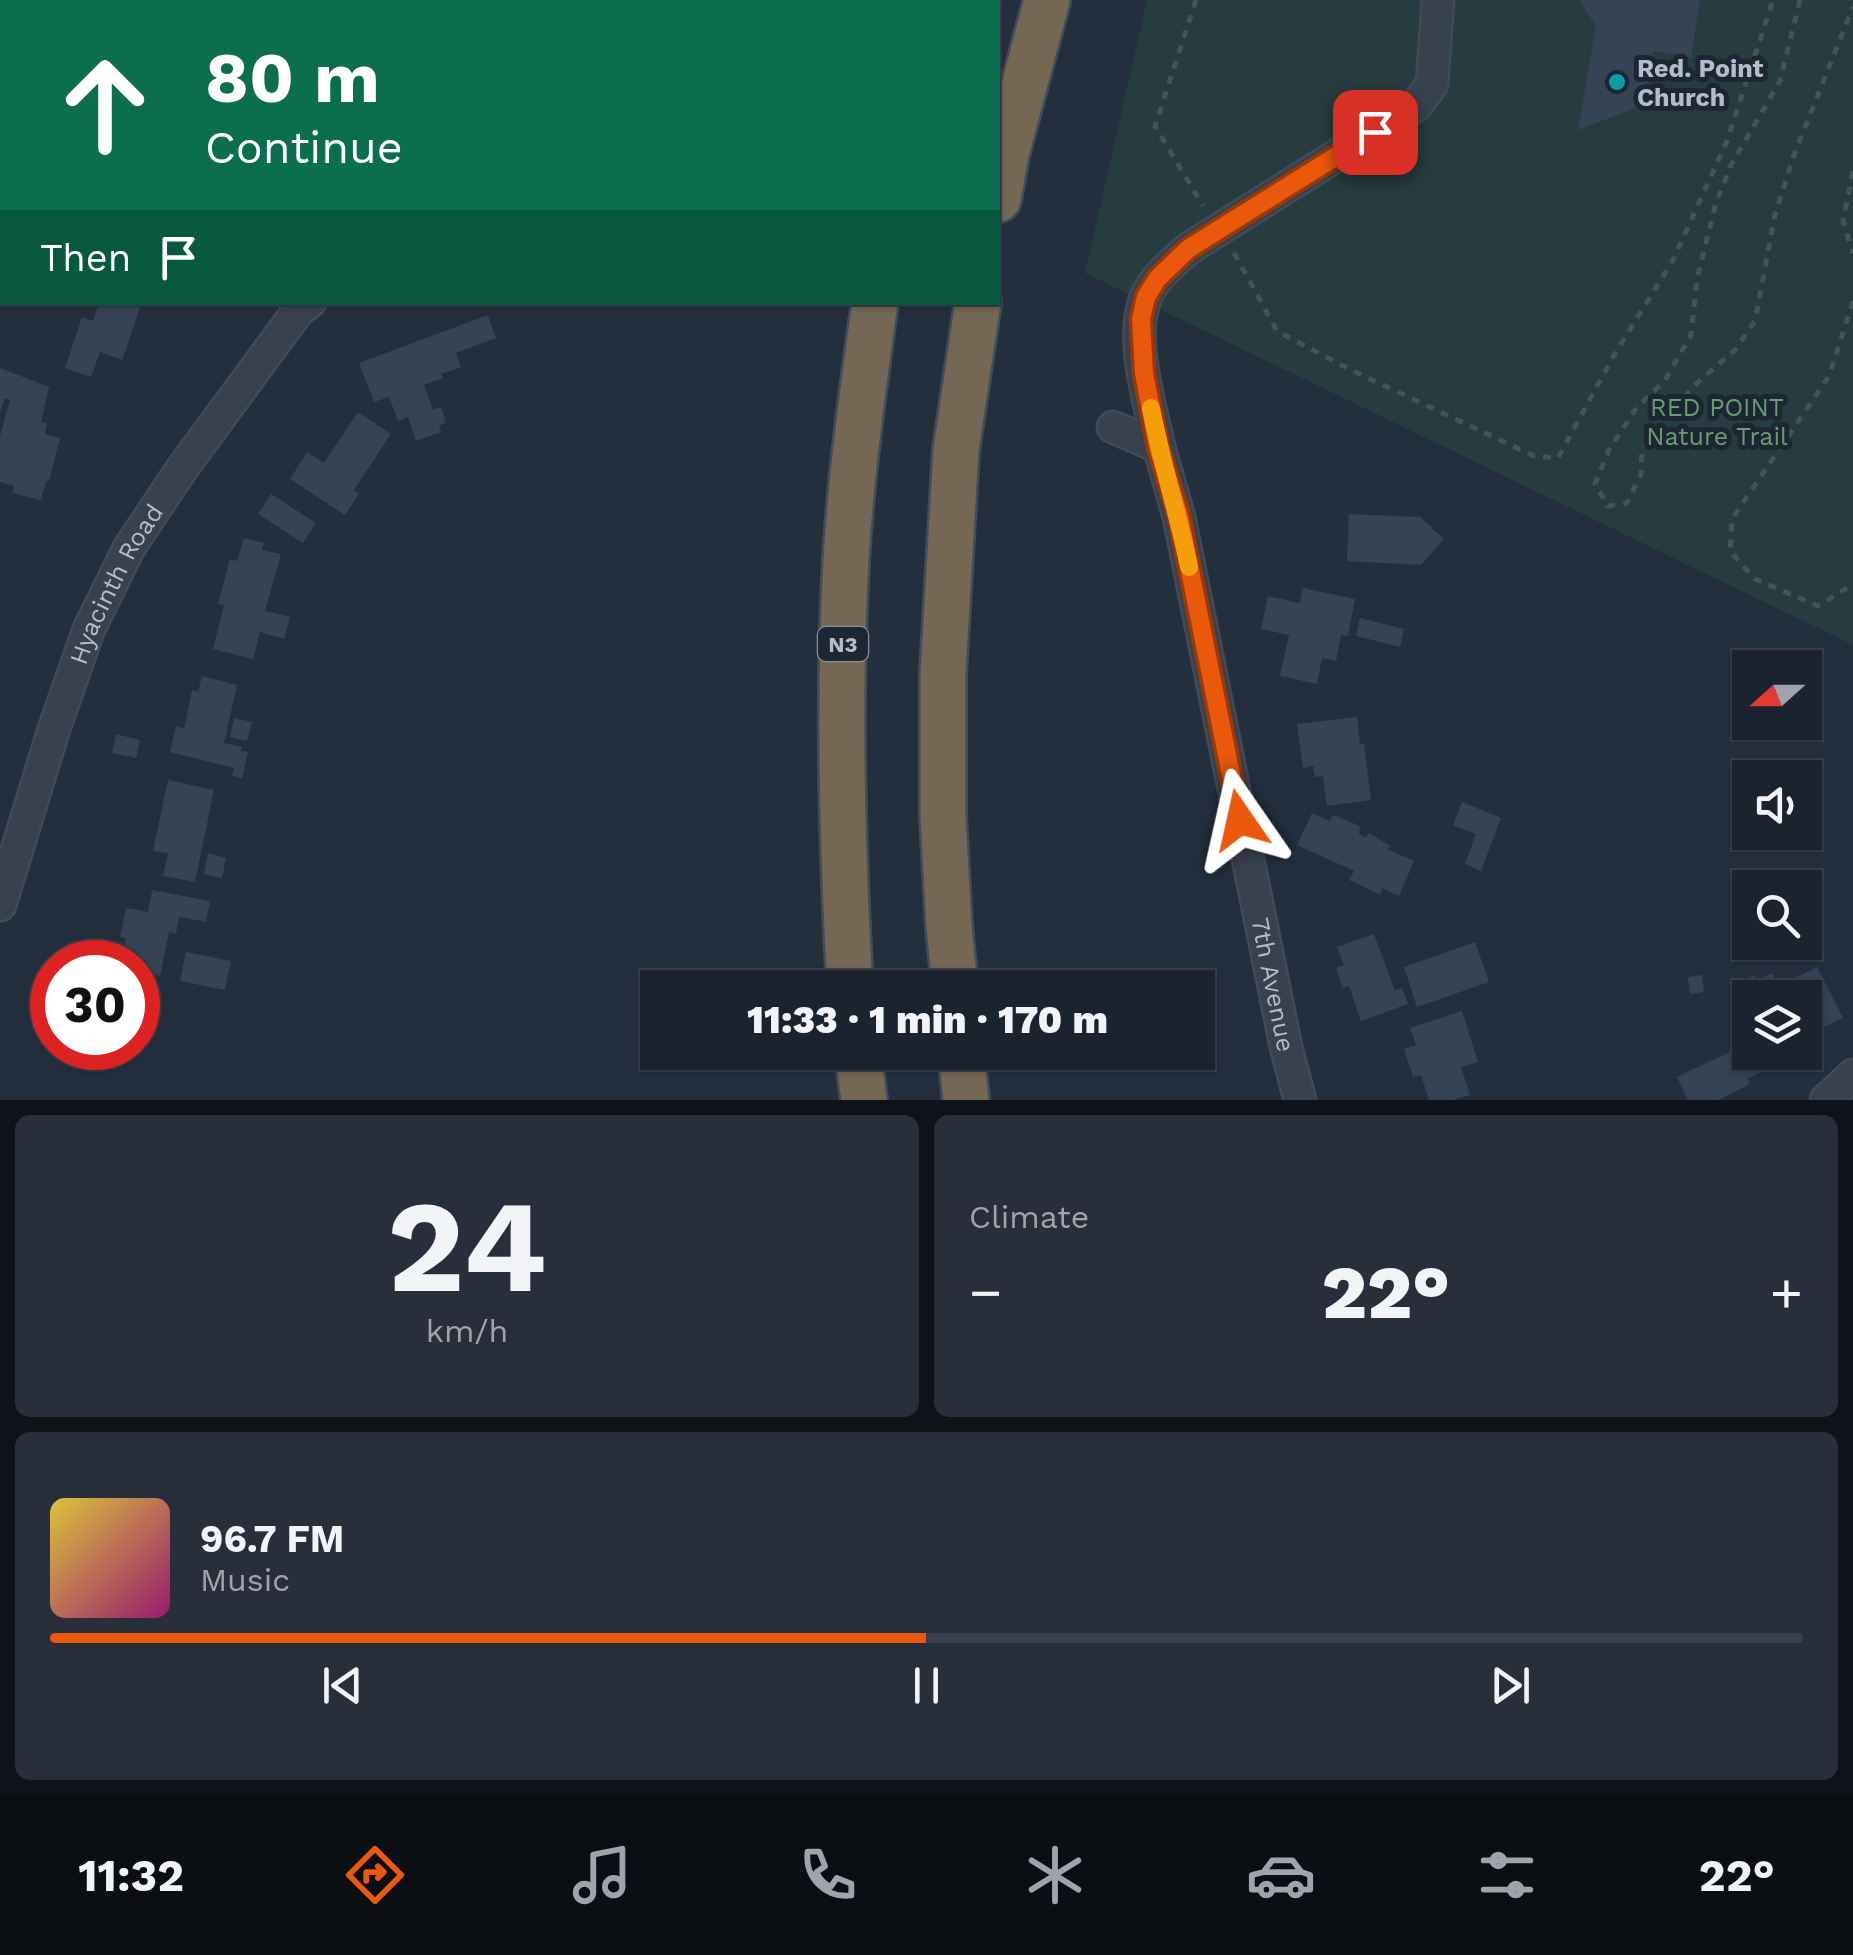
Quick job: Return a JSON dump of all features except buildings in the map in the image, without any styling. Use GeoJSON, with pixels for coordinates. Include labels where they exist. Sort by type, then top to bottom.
{"type":"FeatureCollection","features":[{"type":"Feature","properties":{"kind":"highway"},"geometry":{"type":"LineString","coordinates":[[1000,188],[1046,0]]}},
{"type":"Feature","properties":{"kind":"highway","name":"N3"},"geometry":{"type":"LineString","coordinates":[[849,970],[842,839],[846,559],[856,434],[875,305]]}},
{"type":"Feature","properties":{"kind":"highway"},"geometry":{"type":"LineString","coordinates":[[953,970],[943,817],[942,672],[956,450],[978,305]]}},
{"type":"Feature","properties":{"kind":"highway"},"geometry":{"type":"LineString","coordinates":[[860,1070],[864,1100]]}},
{"type":"Feature","properties":{"kind":"highway"},"geometry":{"type":"LineString","coordinates":[[964,1070],[966,1100]]}},
{"type":"Feature","properties":{"kind":"street","name":"7th Avenue"},"geometry":{"type":"LineString","coordinates":[[1300,1100],[1179,516],[1158,447],[1142,357],[1141,319],[1146,297],[1157,279],[1188,249],[1417,105],[1432,84],[1438,0]]}},
{"type":"Feature","properties":{"kind":"street","name":"Hyacinth Road"},"geometry":{"type":"LineString","coordinates":[[0,904],[88,629],[129,548],[192,454],[306,305]]}},
{"type":"Feature","properties":{"kind":"street"},"geometry":{"type":"LineString","coordinates":[[1113,427],[1158,447]]}},
{"type":"Feature","properties":{"kind":"street"},"geometry":{"type":"LineString","coordinates":[[1826,1100],[1853,1075]]}},
{"type":"Feature","properties":{"kind":"path"},"geometry":{"type":"LineString","coordinates":[[1196,0],[1155,126],[1277,331],[1534,456],[1558,458],[1613,357],[1674,260],[1727,142],[1773,0]]}},
{"type":"Feature","properties":{"kind":"path"},"geometry":{"type":"LineString","coordinates":[[1800,0],[1780,82],[1731,165],[1716,203],[1697,279],[1691,335],[1665,380],[1635,410],[1609,450],[1596,484],[1608,506],[1627,503],[1641,474],[1642,450],[1660,424],[1698,382],[1735,350],[1755,320],[1775,215],[1794,155],[1853,7]]}},
{"type":"Feature","properties":{"kind":"path"},"geometry":{"type":"LineString","coordinates":[[1853,171],[1844,220],[1853,253]]}},
{"type":"Feature","properties":{"kind":"path"},"geometry":{"type":"LineString","coordinates":[[1853,302],[1830,376],[1732,519],[1730,551],[1755,579],[1818,606],[1853,584]]}},
{"type":"Feature","properties":{"kind":"green space","name":"RED POINT Nature Trail"},"geometry":{"type":"Polygon","coordinates":[[[1147,0],[1853,0],[1853,645],[1085,273],[1147,0]]]}},
{"type":"Feature","properties":{"kind":"slow traffic"},"geometry":{"type":"LineString","coordinates":[[1151,408],[1189,567]]}},
{"type":"Feature","properties":{"kind":"place","name":"Red. Point Church"},"geometry":{"type":"Point","coordinates":[1617,82]}},
{"type":"Feature","properties":{"kind":"route"},"geometry":{"type":"LineString","coordinates":[[1240,820],[1179,516],[1158,447],[1144,373],[1141,319],[1146,297],[1157,279],[1188,249],[1375,132]]}}]}
